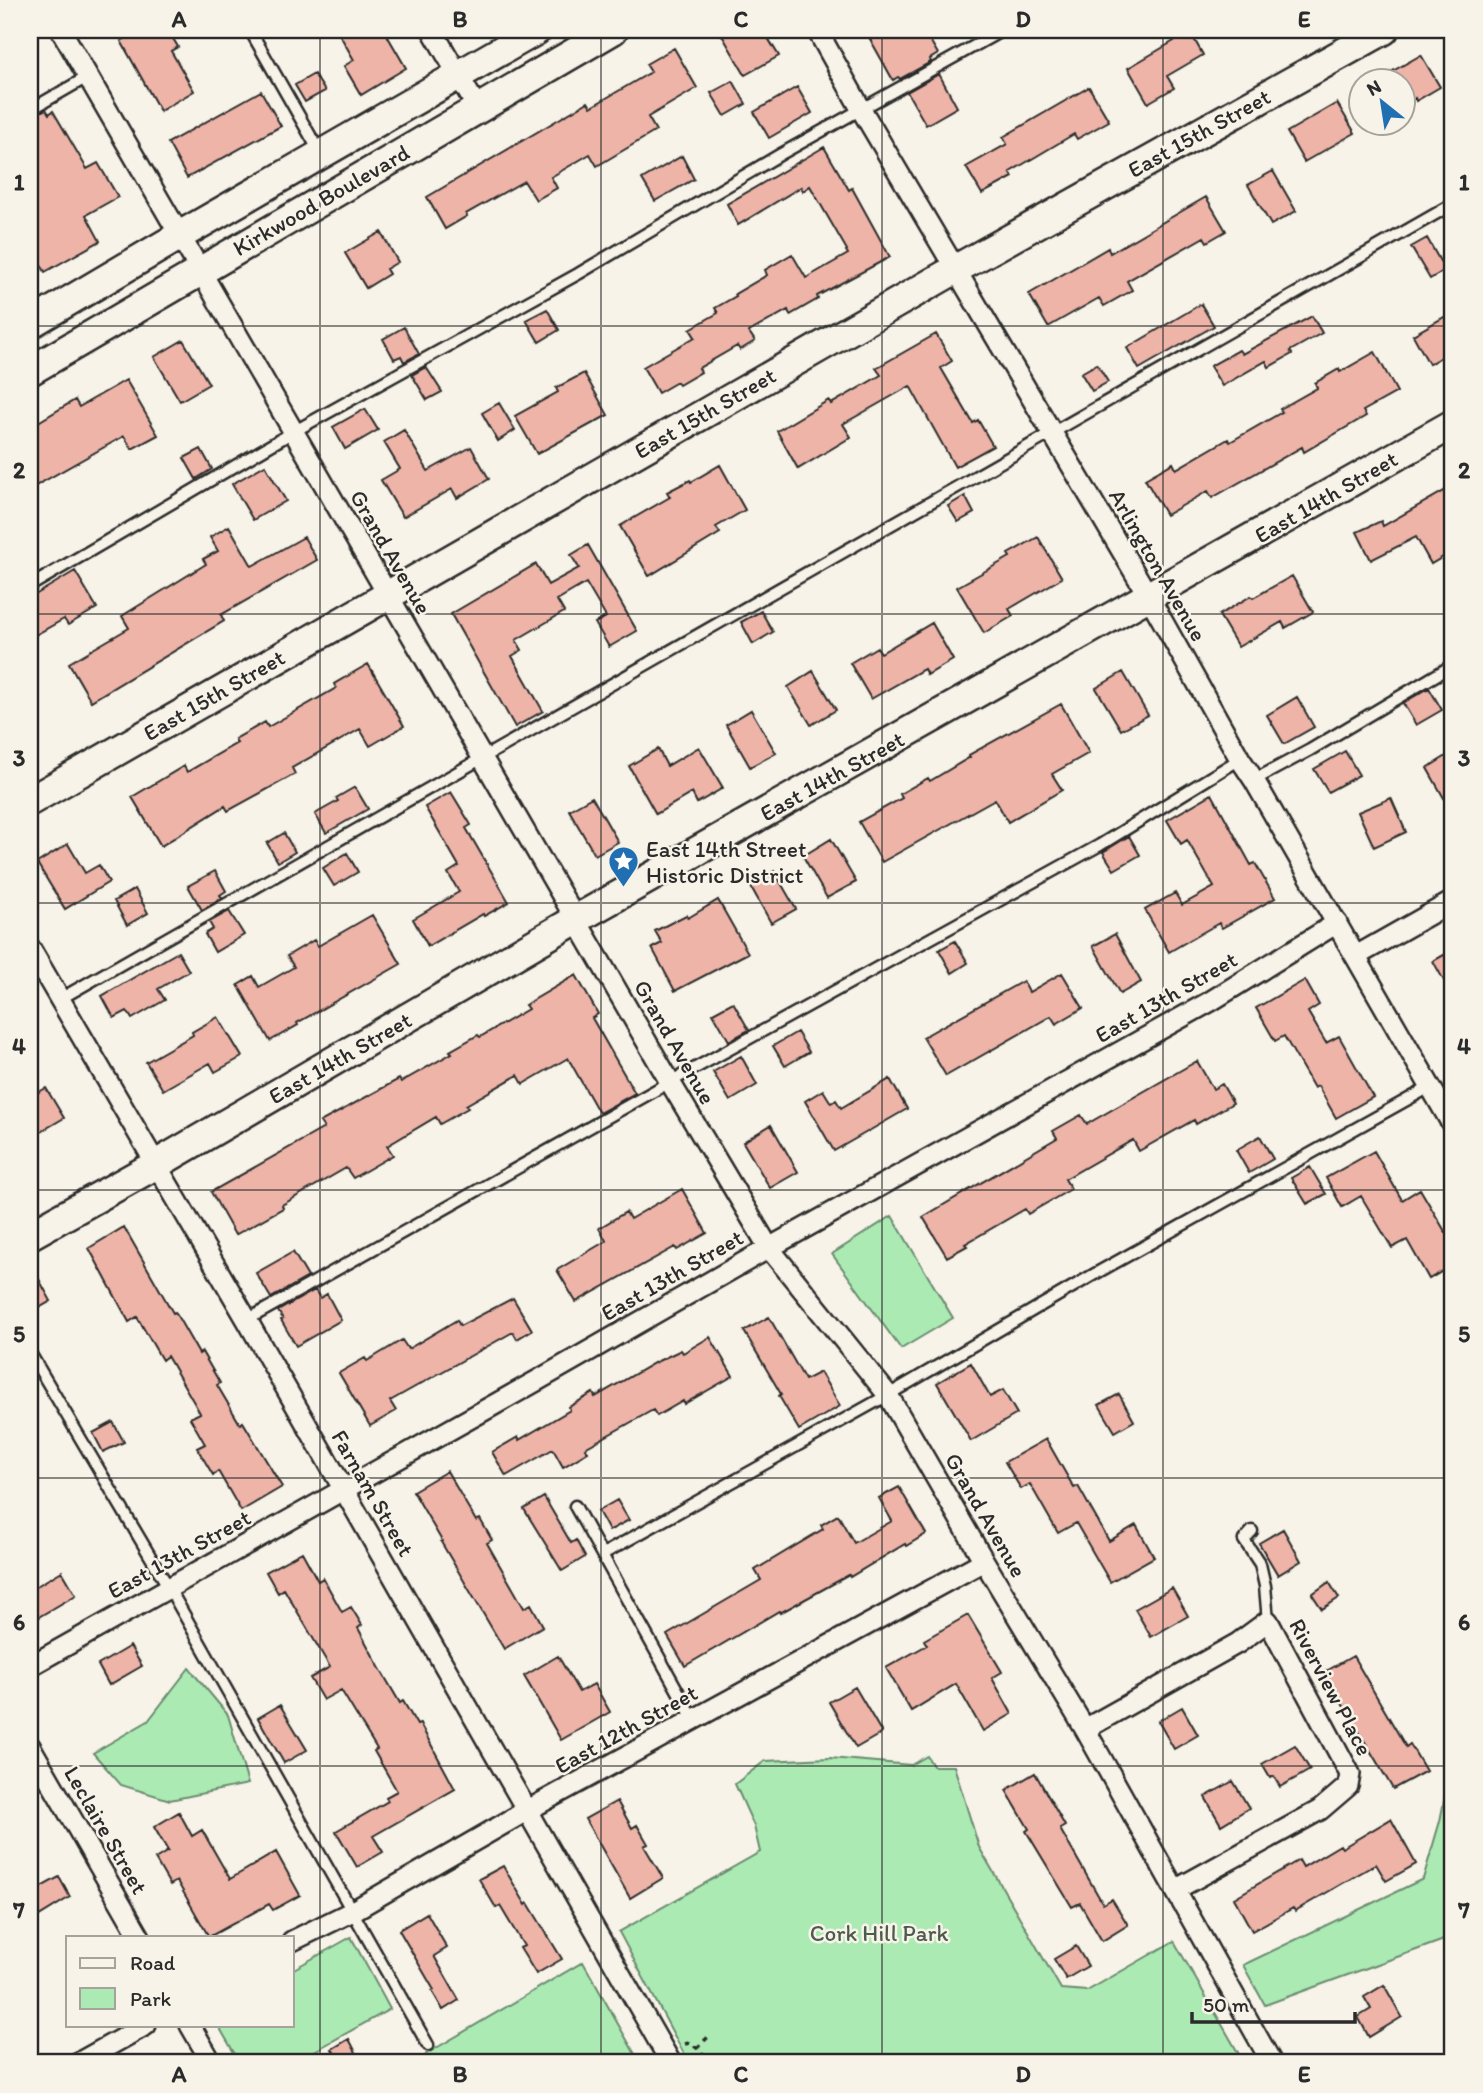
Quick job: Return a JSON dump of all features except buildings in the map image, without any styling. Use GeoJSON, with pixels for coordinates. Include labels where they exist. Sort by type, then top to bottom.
{"type":"FeatureCollection","features":[{"type":"Feature","properties":{"kind":"street","name":"Grand Avenue"},"geometry":{"type":"LineString","coordinates":[[61,30],[670,1082],[769,1248],[888,1395],[1085,1730],[1272,2063]]}},
{"type":"Feature","properties":{"kind":"street"},"geometry":{"type":"LineString","coordinates":[[432,30],[478,109]]}},
{"type":"Feature","properties":{"kind":"street","name":"Kirkwood Boulevard"},"geometry":{"type":"LineString","coordinates":[[30,324],[537,30]]}},
{"type":"Feature","properties":{"kind":"street","name":"Kirkwood Boulevard"},"geometry":{"type":"LineString","coordinates":[[30,371],[613,30]]}},
{"type":"Feature","properties":{"kind":"street","name":"Arlington Avenue"},"geometry":{"type":"LineString","coordinates":[[817,30],[1149,597],[1453,1126]]}},
{"type":"Feature","properties":{"kind":"street","name":"East 15th Street"},"geometry":{"type":"LineString","coordinates":[[30,801],[956,269],[1384,30]]}},
{"type":"Feature","properties":{"kind":"street","name":"East 14th Street"},"geometry":{"type":"LineString","coordinates":[[30,1236],[575,920],[1453,424]]}},
{"type":"Feature","properties":{"kind":"street"},"geometry":{"type":"LineString","coordinates":[[1356,956],[1453,901]]}},
{"type":"Feature","properties":{"kind":"street","name":"East 13th Street"},"geometry":{"type":"LineString","coordinates":[[30,1666],[1211,1001],[1337,923]]}},
{"type":"Feature","properties":{"kind":"street","name":"Farnam Street"},"geometry":{"type":"LineString","coordinates":[[30,948],[247,1320],[526,1811],[675,2054]]}},
{"type":"Feature","properties":{"kind":"street","name":"East 12th Street"},"geometry":{"type":"LineString","coordinates":[[294,1940],[351,1912],[526,1811],[984,1561]]}},
{"type":"Feature","properties":{"kind":"street","name":"Riverview Place"},"geometry":{"type":"LineString","coordinates":[[1085,1730],[1238,1643],[1268,1621],[1350,1774],[1348,1786],[1320,1810],[1175,1890]]}},
{"type":"Feature","properties":{"kind":"street","name":"Leclaire Street"},"geometry":{"type":"LineString","coordinates":[[30,1746],[139,1936]]}},
{"type":"Feature","properties":{"kind":"street"},"geometry":{"type":"LineString","coordinates":[[78,2063],[144,2026]]}},
{"type":"Feature","properties":{"kind":"street"},"geometry":{"type":"LineString","coordinates":[[191,2026],[212,2063]]}},
{"type":"Feature","properties":{"kind":"lane"},"geometry":{"type":"LineString","coordinates":[[250,30],[321,154]]}},
{"type":"Feature","properties":{"kind":"lane"},"geometry":{"type":"LineString","coordinates":[[30,586],[293,432],[578,274],[861,109],[1003,30]]}},
{"type":"Feature","properties":{"kind":"lane"},"geometry":{"type":"LineString","coordinates":[[30,110],[89,76]]}},
{"type":"Feature","properties":{"kind":"lane"},"geometry":{"type":"LineString","coordinates":[[60,999],[1453,204]]}},
{"type":"Feature","properties":{"kind":"lane"},"geometry":{"type":"LineString","coordinates":[[1254,780],[1453,665]]}},
{"type":"Feature","properties":{"kind":"lane"},"geometry":{"type":"LineString","coordinates":[[247,1320],[670,1082],[1100,845],[1240,759]]}},
{"type":"Feature","properties":{"kind":"lane"},"geometry":{"type":"LineString","coordinates":[[603,1553],[888,1395],[1093,1275],[1430,1087]]}},
{"type":"Feature","properties":{"kind":"lane"},"geometry":{"type":"LineString","coordinates":[[30,1353],[169,1588],[428,2045]]}},
{"type":"Feature","properties":{"kind":"lane"},"geometry":{"type":"LineString","coordinates":[[575,1506],[694,1720]]}},
{"type":"Feature","properties":{"kind":"lane"},"geometry":{"type":"LineString","coordinates":[[1252,1531],[1244,1540],[1260,1564],[1268,1621]]}},
{"type":"Feature","properties":{"kind":"path"},"geometry":{"type":"LineString","coordinates":[[697,2048],[709,2036]]}},
{"type":"Feature","properties":{"kind":"path"},"geometry":{"type":"LineString","coordinates":[[675,2054],[689,2043],[712,2063]]}},
{"type":"Feature","properties":{"kind":"green space"},"geometry":{"type":"Polygon","coordinates":[[[892,1216],[953,1318],[901,1349],[832,1254],[892,1216]]]}},
{"type":"Feature","properties":{"kind":"green space"},"geometry":{"type":"Polygon","coordinates":[[[189,1668],[228,1715],[248,1784],[170,1800],[121,1785],[93,1753],[148,1721],[189,1668]]]}},
{"type":"Feature","properties":{"kind":"green space","name":"Cork Hill Park"},"geometry":{"type":"Polygon","coordinates":[[[927,1756],[933,1766],[954,1766],[979,1847],[1061,1989],[1087,1991],[1174,1941],[1244,2063],[689,2063],[619,1932],[760,1852],[754,1826],[735,1784],[765,1761],[830,1758],[911,1765],[927,1756]]]}},
{"type":"Feature","properties":{"kind":"green space"},"geometry":{"type":"Polygon","coordinates":[[[1453,1757],[1453,1932],[1441,1941],[1265,2005],[1243,1965],[1423,1879],[1440,1821],[1453,1757]]]}},
{"type":"Feature","properties":{"kind":"green space"},"geometry":{"type":"Polygon","coordinates":[[[351,1937],[390,2009],[293,2063],[240,2063],[219,2026],[294,2026],[294,1969],[351,1937]]]}},
{"type":"Feature","properties":{"kind":"green space"},"geometry":{"type":"Polygon","coordinates":[[[583,1962],[640,2063],[431,2063],[426,2054],[583,1962]]]}},
{"type":"Feature","properties":{"kind":"place","name":"East 14th Street Historic District"},"geometry":{"type":"Point","coordinates":[623,889]}}]}
